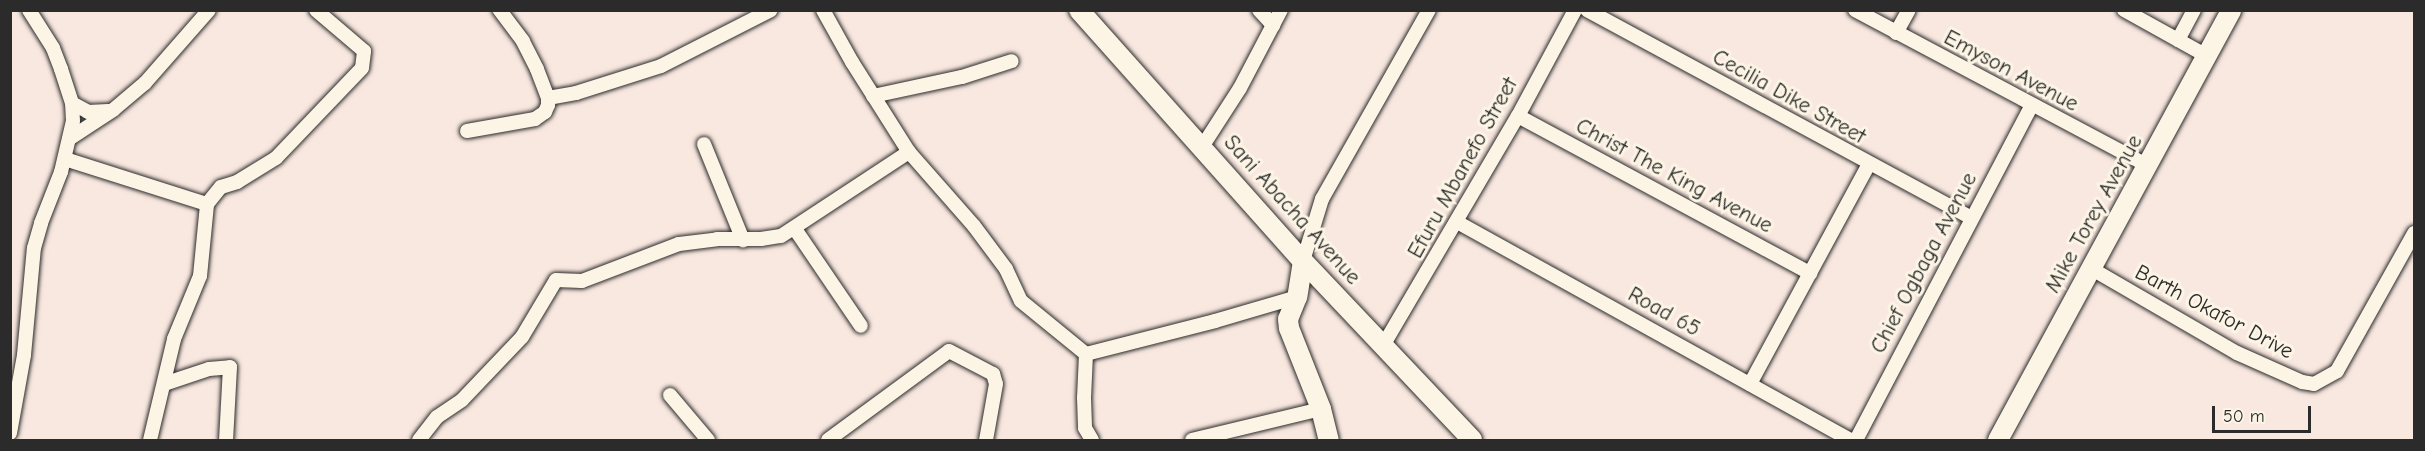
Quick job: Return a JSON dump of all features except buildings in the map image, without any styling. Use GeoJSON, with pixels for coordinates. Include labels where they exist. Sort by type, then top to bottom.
{"type":"FeatureCollection","features":[{"type":"Feature","properties":{"kind":"street"},"geometry":{"type":"LineString","coordinates":[[10,432],[17,353],[34,248],[64,159],[69,139],[72,104],[53,48],[28,10]]}},
{"type":"Feature","properties":{"kind":"street"},"geometry":{"type":"LineString","coordinates":[[69,139],[113,110],[144,83],[208,10]]}},
{"type":"Feature","properties":{"kind":"street"},"geometry":{"type":"LineString","coordinates":[[150,441],[174,339],[200,276],[207,204],[221,187],[237,182],[276,158],[362,68],[364,51],[316,10]]}},
{"type":"Feature","properties":{"kind":"street"},"geometry":{"type":"LineString","coordinates":[[467,131],[535,119],[545,112],[548,98],[523,41],[500,10]]}},
{"type":"Feature","properties":{"kind":"street"},"geometry":{"type":"LineString","coordinates":[[548,98],[576,93],[661,66],[771,10]]}},
{"type":"Feature","properties":{"kind":"street"},"geometry":{"type":"LineString","coordinates":[[823,10],[909,152],[974,226],[1006,269],[1021,301],[1086,354]]}},
{"type":"Feature","properties":{"kind":"street","name":"Sani Abacha Avenue"},"geometry":{"type":"LineString","coordinates":[[1079,10],[1303,261],[1384,344],[1472,441]]}},
{"type":"Feature","properties":{"kind":"street"},"geometry":{"type":"LineString","coordinates":[[1260,10],[1273,25]]}},
{"type":"Feature","properties":{"kind":"street"},"geometry":{"type":"LineString","coordinates":[[1202,147],[1240,88],[1281,10]]}},
{"type":"Feature","properties":{"kind":"street"},"geometry":{"type":"LineString","coordinates":[[1329,441],[1321,409],[1289,328],[1288,319],[1297,297],[1303,261],[1322,200],[1429,10]]}},
{"type":"Feature","properties":{"kind":"street","name":"Efuru Mbanefo Street"},"geometry":{"type":"LineString","coordinates":[[1384,344],[1457,222],[1499,144],[1518,116],[1575,10]]}},
{"type":"Feature","properties":{"kind":"street","name":"Cecilia Dike Street"},"geometry":{"type":"LineString","coordinates":[[1587,10],[1971,218]]}},
{"type":"Feature","properties":{"kind":"street","name":"Emyson Avenue"},"geometry":{"type":"LineString","coordinates":[[1855,10],[2031,106],[2149,166]]}},
{"type":"Feature","properties":{"kind":"street"},"geometry":{"type":"LineString","coordinates":[[1896,33],[1908,10]]}},
{"type":"Feature","properties":{"kind":"street"},"geometry":{"type":"LineString","coordinates":[[2124,10],[2207,56]]}},
{"type":"Feature","properties":{"kind":"street"},"geometry":{"type":"LineString","coordinates":[[2178,40],[2194,10]]}},
{"type":"Feature","properties":{"kind":"street","name":"Mike Torey Avenue"},"geometry":{"type":"LineString","coordinates":[[1998,441],[2149,166],[2231,10]]}},
{"type":"Feature","properties":{"kind":"street"},"geometry":{"type":"LineString","coordinates":[[873,96],[962,77],[1012,61]]}},
{"type":"Feature","properties":{"kind":"street"},"geometry":{"type":"LineString","coordinates":[[72,104],[88,112],[113,110]]}},
{"type":"Feature","properties":{"kind":"street","name":"Chief Ogbaga Avenue"},"geometry":{"type":"LineString","coordinates":[[1856,441],[2031,106]]}},
{"type":"Feature","properties":{"kind":"street","name":"Christ The King Avenue"},"geometry":{"type":"LineString","coordinates":[[1518,116],[1810,273]]}},
{"type":"Feature","properties":{"kind":"street"},"geometry":{"type":"LineString","coordinates":[[704,144],[743,240]]}},
{"type":"Feature","properties":{"kind":"street"},"geometry":{"type":"LineString","coordinates":[[419,441],[437,417],[462,400],[522,336],[556,280],[582,281],[679,244],[717,239],[743,240],[782,236],[909,152]]}},
{"type":"Feature","properties":{"kind":"street"},"geometry":{"type":"LineString","coordinates":[[64,159],[207,204]]}},
{"type":"Feature","properties":{"kind":"street"},"geometry":{"type":"LineString","coordinates":[[1750,384],[1869,164]]}},
{"type":"Feature","properties":{"kind":"street","name":"Road 65"},"geometry":{"type":"LineString","coordinates":[[1457,222],[1851,441]]}},
{"type":"Feature","properties":{"kind":"street"},"geometry":{"type":"LineString","coordinates":[[795,229],[861,326]]}},
{"type":"Feature","properties":{"kind":"street","name":"Barth Okafor Drive"},"geometry":{"type":"LineString","coordinates":[[2092,268],[2236,353],[2302,382],[2314,384],[2337,371],[2415,233]]}},
{"type":"Feature","properties":{"kind":"street"},"geometry":{"type":"LineString","coordinates":[[1086,354],[1297,297]]}},
{"type":"Feature","properties":{"kind":"street"},"geometry":{"type":"LineString","coordinates":[[828,441],[949,351],[993,374],[996,384],[987,441]]}},
{"type":"Feature","properties":{"kind":"street"},"geometry":{"type":"LineString","coordinates":[[1086,354],[1085,428],[1092,441]]}},
{"type":"Feature","properties":{"kind":"street"},"geometry":{"type":"LineString","coordinates":[[164,384],[209,369],[230,367],[226,441]]}},
{"type":"Feature","properties":{"kind":"street"},"geometry":{"type":"LineString","coordinates":[[670,395],[708,441]]}},
{"type":"Feature","properties":{"kind":"street"},"geometry":{"type":"LineString","coordinates":[[1192,441],[1321,409]]}}]}
